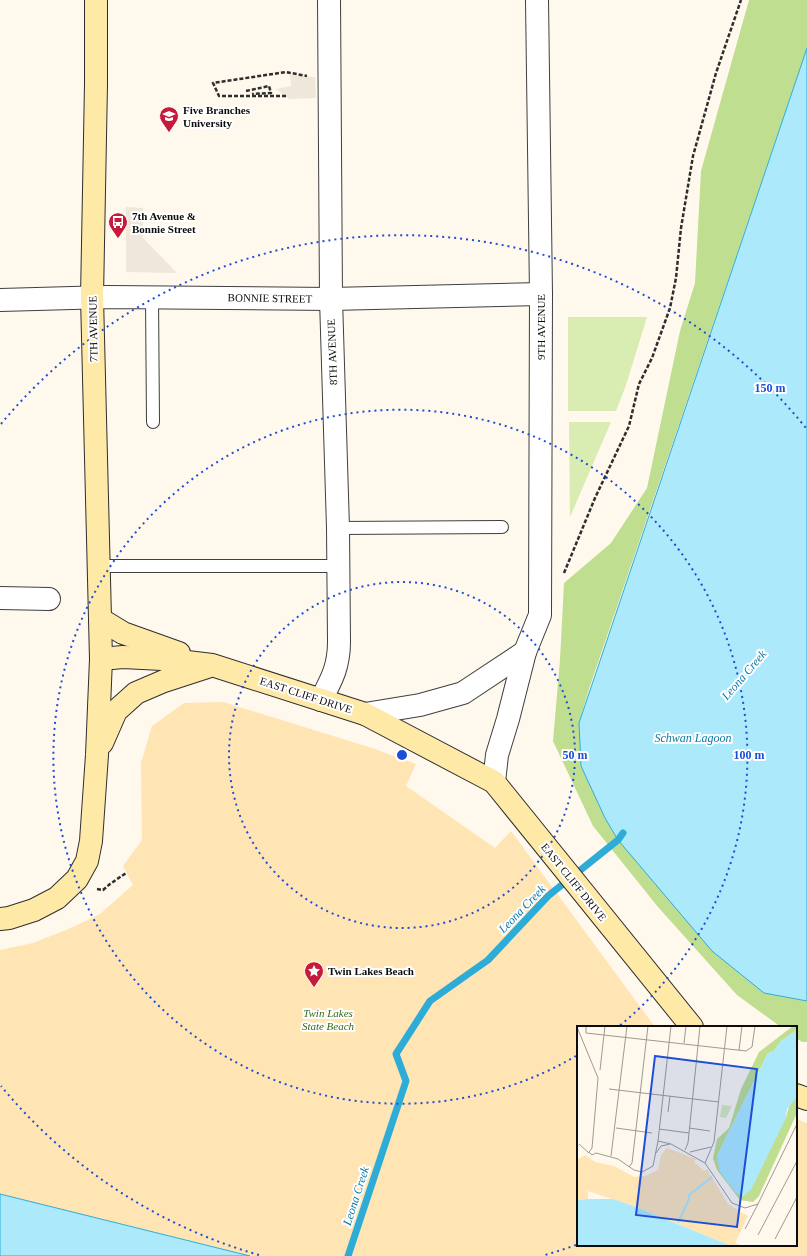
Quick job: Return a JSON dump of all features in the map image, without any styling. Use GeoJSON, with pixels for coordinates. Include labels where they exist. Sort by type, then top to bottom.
{"type":"FeatureCollection","features":[{"type":"Feature","properties":{"kind":"main road","name":"7TH AVENUE"},"geometry":{"type":"LineString","coordinates":[[96,0],[92,297],[101,658]]}},
{"type":"Feature","properties":{"kind":"main road"},"geometry":{"type":"LineString","coordinates":[[100,619],[123,632],[212,666]]}},
{"type":"Feature","properties":{"kind":"main road","name":"EAST CLIFF DRIVE"},"geometry":{"type":"LineString","coordinates":[[101,658],[123,657],[162,659],[212,666],[321,700],[365,714],[494,782],[691,1026]]}},
{"type":"Feature","properties":{"kind":"main road"},"geometry":{"type":"LineString","coordinates":[[0,918],[9,918],[34,910],[57,898],[77,879],[87,861],[92,841],[101,658]]}},
{"type":"Feature","properties":{"kind":"main road"},"geometry":{"type":"LineString","coordinates":[[97,755],[116,711],[136,693],[164,681],[212,666]]}},
{"type":"Feature","properties":{"kind":"main road"},"geometry":{"type":"LineString","coordinates":[[797,1096],[807,1099]]}},
{"type":"Feature","properties":{"kind":"street","name":"8TH AVENUE"},"geometry":{"type":"LineString","coordinates":[[321,700],[334,676],[339,654],[338,528],[331,299],[329,0]]}},
{"type":"Feature","properties":{"kind":"street","name":"9TH AVENUE"},"geometry":{"type":"LineString","coordinates":[[494,782],[497,754],[508,719],[524,652],[540,615],[541,294],[537,0]]}},
{"type":"Feature","properties":{"kind":"street","name":"BONNIE STREET"},"geometry":{"type":"LineString","coordinates":[[0,300],[92,297],[331,299],[541,294]]}},
{"type":"Feature","properties":{"kind":"street"},"geometry":{"type":"LineString","coordinates":[[0,598],[49,599]]}},
{"type":"Feature","properties":{"kind":"street"},"geometry":{"type":"LineString","coordinates":[[365,714],[420,705],[463,693],[524,652]]}},
{"type":"Feature","properties":{"kind":"lane"},"geometry":{"type":"LineString","coordinates":[[152,297],[153,422]]}},
{"type":"Feature","properties":{"kind":"lane"},"geometry":{"type":"LineString","coordinates":[[338,528],[502,527]]}},
{"type":"Feature","properties":{"kind":"lane"},"geometry":{"type":"LineString","coordinates":[[98,566],[338,566]]}},
{"type":"Feature","properties":{"kind":"path"},"geometry":{"type":"LineString","coordinates":[[540,579],[564,573],[595,498],[629,426],[639,384],[652,358],[670,308],[676,278],[681,228],[693,156],[716,73],[741,0]]}},
{"type":"Feature","properties":{"kind":"path"},"geometry":{"type":"LineString","coordinates":[[286,96],[219,96],[213,84],[286,72],[329,79]]}},
{"type":"Feature","properties":{"kind":"path"},"geometry":{"type":"LineString","coordinates":[[216,98],[271,93],[268,86],[246,91]]}},
{"type":"Feature","properties":{"kind":"path"},"geometry":{"type":"LineString","coordinates":[[93,888],[103,890],[126,873]]}},
{"type":"Feature","properties":{"kind":"green space"},"geometry":{"type":"Polygon","coordinates":[[[749,0],[807,0],[807,48],[589,689],[579,723],[581,766],[605,818],[618,840],[764,993],[807,1001],[807,1042],[802,1042],[797,1039],[797,1026],[780,1026],[737,995],[658,907],[593,826],[553,741],[560,660],[564,583],[611,543],[647,488],[680,331],[695,283],[701,171],[749,0]]]}},
{"type":"Feature","properties":{"kind":"green space"},"geometry":{"type":"Polygon","coordinates":[[[568,317],[647,317],[626,385],[616,411],[568,411],[568,317]]]}},
{"type":"Feature","properties":{"kind":"green space"},"geometry":{"type":"Polygon","coordinates":[[[569,422],[611,422],[570,517],[569,422]]]}},
{"type":"Feature","properties":{"kind":"sand","name":"Twin Lakes Beach"},"geometry":{"type":"Polygon","coordinates":[[[223,702],[372,748],[416,764],[406,786],[495,848],[511,831],[654,1026],[577,1026],[577,1246],[797,1246],[797,1119],[807,1123],[807,1256],[250,1256],[0,1194],[0,950],[33,943],[71,928],[100,914],[133,885],[123,866],[142,840],[141,763],[152,726],[184,703],[223,702]]]}},
{"type":"Feature","properties":{"kind":"shaded area"},"geometry":{"type":"Polygon","coordinates":[[[290,75],[315,77],[316,98],[289,99],[276,89],[291,86],[290,75]]]}},
{"type":"Feature","properties":{"kind":"shaded area"},"geometry":{"type":"Polygon","coordinates":[[[126,207],[143,208],[143,238],[177,273],[126,272],[126,207]]]}},
{"type":"Feature","properties":{"kind":"water","name":"Schwan Lagoon"},"geometry":{"type":"Polygon","coordinates":[[[807,48],[807,1001],[764,993],[712,951],[618,840],[605,818],[581,766],[579,723],[807,48]]]}},
{"type":"Feature","properties":{"kind":"water"},"geometry":{"type":"Polygon","coordinates":[[[0,1194],[250,1256],[0,1256],[0,1194]]]}},
{"type":"Feature","properties":{"kind":"waterway","name":"Leona Creek"},"geometry":{"type":"LineString","coordinates":[[348,1256],[406,1081],[396,1054],[430,1001],[488,960],[548,896],[618,840],[623,833]]}},
{"type":"Feature","properties":{"kind":"place","name":"Five Branches University"},"geometry":{"type":"Point","coordinates":[169,133]}},
{"type":"Feature","properties":{"kind":"place","name":"7th Avenue & Bonnie Street"},"geometry":{"type":"Point","coordinates":[118,239]}},
{"type":"Feature","properties":{"kind":"place","name":"Twin Lakes Beach"},"geometry":{"type":"Point","coordinates":[314,988]}},
{"type":"Feature","properties":{"kind":"park label","name":"Twin Lakes State Beach"},"geometry":{"type":"Point","coordinates":[328,1019]}}]}
